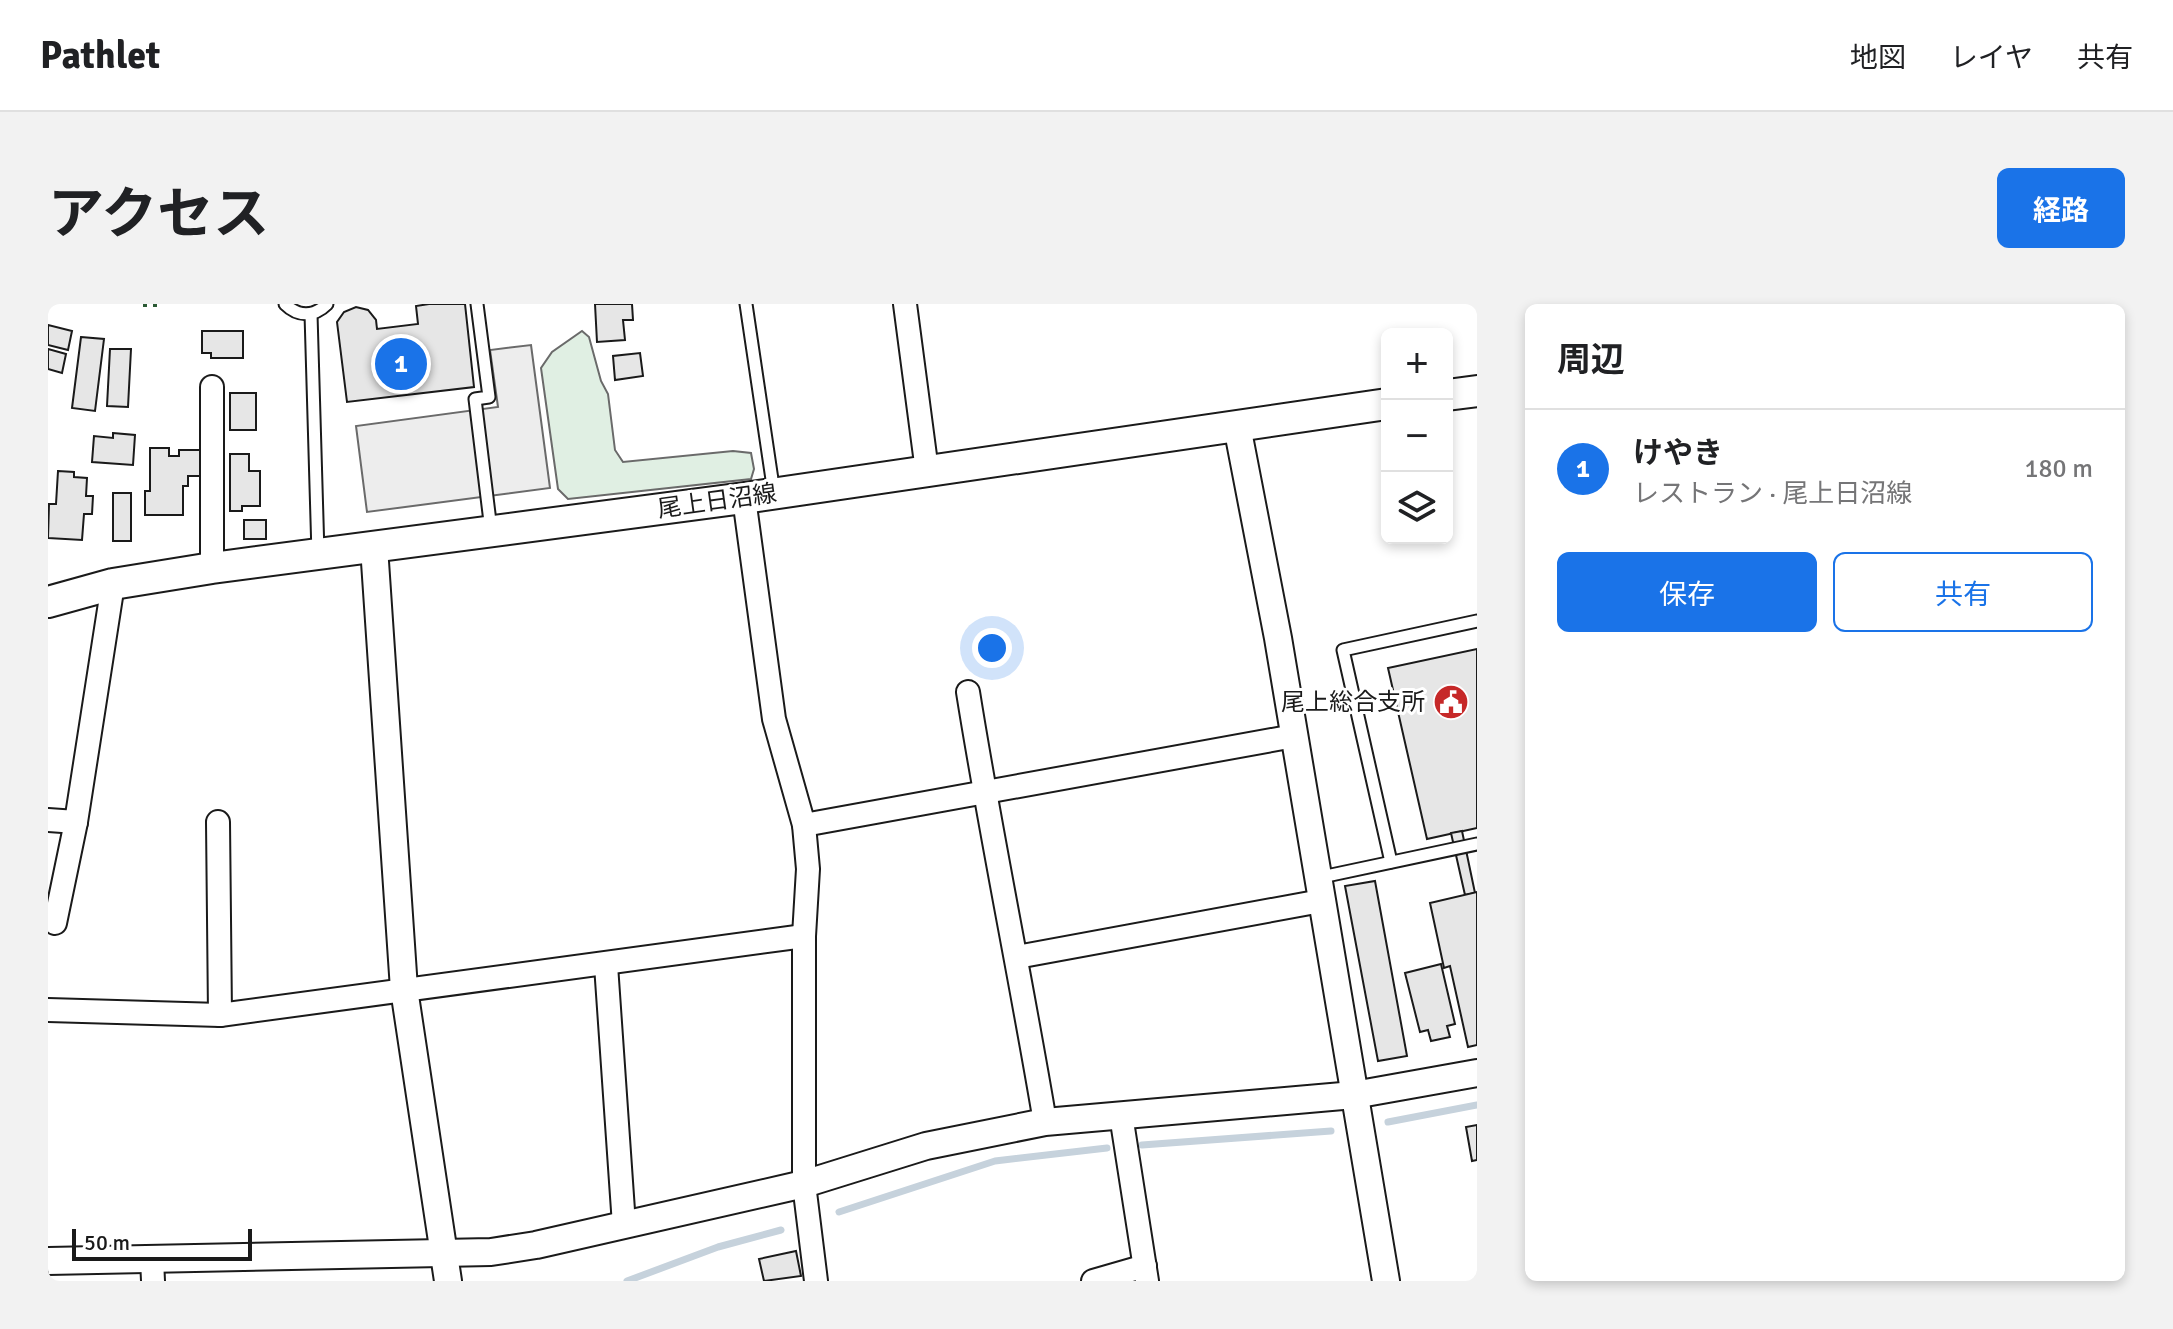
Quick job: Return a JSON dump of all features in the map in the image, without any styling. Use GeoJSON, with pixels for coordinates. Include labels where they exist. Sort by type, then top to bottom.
{"type":"FeatureCollection","features":[{"type":"Feature","properties":{"kind":"main road"},"geometry":{"type":"LineString","coordinates":[[1453,394],[1477,391]]}},
{"type":"Feature","properties":{"kind":"main road","name":"尾上日沼線"},"geometry":{"type":"LineString","coordinates":[[48,602],[113,584],[212,568],[744,498],[1381,405]]}},
{"type":"Feature","properties":{"kind":"street"},"geometry":{"type":"LineString","coordinates":[[905,304],[927,471]]}},
{"type":"Feature","properties":{"kind":"street"},"geometry":{"type":"LineString","coordinates":[[212,387],[212,568]]}},
{"type":"Feature","properties":{"kind":"street"},"geometry":{"type":"LineString","coordinates":[[1237,426],[1294,736],[1386,1281]]}},
{"type":"Feature","properties":{"kind":"street"},"geometry":{"type":"LineString","coordinates":[[744,498],[774,719],[804,825],[808,869],[804,936],[804,1184],[816,1281]]}},
{"type":"Feature","properties":{"kind":"street"},"geometry":{"type":"LineString","coordinates":[[374,547],[404,989],[448,1281]]}},
{"type":"Feature","properties":{"kind":"street"},"geometry":{"type":"LineString","coordinates":[[55,923],[76,822],[113,584]]}},
{"type":"Feature","properties":{"kind":"street"},"geometry":{"type":"LineString","coordinates":[[968,692],[1045,1122]]}},
{"type":"Feature","properties":{"kind":"street"},"geometry":{"type":"LineString","coordinates":[[804,825],[1294,736]]}},
{"type":"Feature","properties":{"kind":"street"},"geometry":{"type":"LineString","coordinates":[[48,820],[76,822]]}},
{"type":"Feature","properties":{"kind":"street"},"geometry":{"type":"LineString","coordinates":[[218,822],[220,1015]]}},
{"type":"Feature","properties":{"kind":"street"},"geometry":{"type":"LineString","coordinates":[[1017,957],[1319,890]]}},
{"type":"Feature","properties":{"kind":"street"},"geometry":{"type":"LineString","coordinates":[[48,1010],[220,1015],[804,936]]}},
{"type":"Feature","properties":{"kind":"street"},"geometry":{"type":"LineString","coordinates":[[606,965],[624,1225]]}},
{"type":"Feature","properties":{"kind":"street"},"geometry":{"type":"LineString","coordinates":[[48,1261],[152,1270],[491,1252],[536,1245],[804,1184],[926,1146],[1045,1122],[1354,1095],[1477,1073]]}},
{"type":"Feature","properties":{"kind":"street"},"geometry":{"type":"LineString","coordinates":[[1093,1281],[1146,1274],[1121,1115]]}},
{"type":"Feature","properties":{"kind":"lane"},"geometry":{"type":"LineString","coordinates":[[285,304],[294,312],[311,314],[327,304]]}},
{"type":"Feature","properties":{"kind":"lane"},"geometry":{"type":"LineString","coordinates":[[477,304],[489,397],[475,399],[491,530]]}},
{"type":"Feature","properties":{"kind":"lane"},"geometry":{"type":"LineString","coordinates":[[746,304],[774,493]]}},
{"type":"Feature","properties":{"kind":"lane"},"geometry":{"type":"LineString","coordinates":[[311,314],[318,554]]}},
{"type":"Feature","properties":{"kind":"lane"},"geometry":{"type":"LineString","coordinates":[[1391,862],[1343,650],[1477,621]]}},
{"type":"Feature","properties":{"kind":"lane"},"geometry":{"type":"LineString","coordinates":[[1319,890],[1391,862],[1477,844]]}},
{"type":"Feature","properties":{"kind":"green space"},"geometry":{"type":"Polygon","coordinates":[[[582,331],[589,337],[601,381],[608,394],[615,450],[623,462],[733,451],[751,453],[754,469],[751,479],[568,499],[558,489],[541,368],[552,352],[582,331]]]}},
{"type":"Feature","properties":{"kind":"shaded area"},"geometry":{"type":"Polygon","coordinates":[[[531,345],[550,488],[367,512],[356,426],[498,407],[490,350],[531,345]]]}},
{"type":"Feature","properties":{"kind":"building"},"geometry":{"type":"Polygon","coordinates":[[[465,304],[474,387],[347,402],[337,322],[344,312],[356,307],[368,310],[376,320],[377,329],[418,324],[416,306],[465,304]]]}},
{"type":"Feature","properties":{"kind":"building"},"geometry":{"type":"Polygon","coordinates":[[[595,304],[632,304],[633,320],[623,320],[625,340],[597,342],[595,304]]]}},
{"type":"Feature","properties":{"kind":"building"},"geometry":{"type":"Polygon","coordinates":[[[48,325],[72,331],[68,350],[48,345],[48,325]]]}},
{"type":"Feature","properties":{"kind":"building"},"geometry":{"type":"Polygon","coordinates":[[[202,331],[243,331],[243,358],[211,358],[211,353],[202,353],[202,331]]]}},
{"type":"Feature","properties":{"kind":"building"},"geometry":{"type":"Polygon","coordinates":[[[81,337],[104,339],[95,411],[72,408],[81,337]]]}},
{"type":"Feature","properties":{"kind":"building"},"geometry":{"type":"Polygon","coordinates":[[[48,349],[66,354],[62,373],[48,369],[48,349]]]}},
{"type":"Feature","properties":{"kind":"building"},"geometry":{"type":"Polygon","coordinates":[[[110,349],[131,349],[128,407],[107,406],[110,349]]]}},
{"type":"Feature","properties":{"kind":"building"},"geometry":{"type":"Polygon","coordinates":[[[640,353],[643,376],[615,380],[613,356],[640,353]]]}},
{"type":"Feature","properties":{"kind":"building"},"geometry":{"type":"Polygon","coordinates":[[[230,393],[256,393],[256,430],[230,430],[230,393]]]}},
{"type":"Feature","properties":{"kind":"building"},"geometry":{"type":"Polygon","coordinates":[[[113,433],[135,435],[133,465],[92,462],[94,436],[113,438],[113,433]]]}},
{"type":"Feature","properties":{"kind":"building"},"geometry":{"type":"Polygon","coordinates":[[[150,448],[169,448],[169,456],[179,456],[179,450],[200,450],[200,476],[188,476],[188,486],[183,486],[183,515],[145,515],[145,491],[150,491],[150,448]]]}},
{"type":"Feature","properties":{"kind":"building"},"geometry":{"type":"Polygon","coordinates":[[[230,454],[249,454],[249,471],[260,471],[260,506],[242,506],[242,511],[230,511],[230,454]]]}},
{"type":"Feature","properties":{"kind":"building"},"geometry":{"type":"Polygon","coordinates":[[[58,471],[74,472],[74,477],[87,478],[86,496],[93,496],[92,514],[84,514],[82,540],[48,538],[49,504],[56,504],[58,471]]]}},
{"type":"Feature","properties":{"kind":"building"},"geometry":{"type":"Polygon","coordinates":[[[113,493],[131,493],[131,541],[113,541],[113,493]]]}},
{"type":"Feature","properties":{"kind":"building"},"geometry":{"type":"Polygon","coordinates":[[[244,520],[266,520],[266,539],[244,539],[244,520]]]}},
{"type":"Feature","properties":{"kind":"building"},"geometry":{"type":"Polygon","coordinates":[[[1477,649],[1477,828],[1427,839],[1388,668],[1477,649]]]}},
{"type":"Feature","properties":{"kind":"building"},"geometry":{"type":"Polygon","coordinates":[[[1462,831],[1475,893],[1465,895],[1451,833],[1462,831]]]}},
{"type":"Feature","properties":{"kind":"building"},"geometry":{"type":"Polygon","coordinates":[[[1375,881],[1407,1056],[1378,1061],[1345,886],[1375,881]]]}},
{"type":"Feature","properties":{"kind":"building"},"geometry":{"type":"Polygon","coordinates":[[[1477,892],[1477,1045],[1468,1047],[1450,966],[1444,968],[1430,903],[1477,892]]]}},
{"type":"Feature","properties":{"kind":"building"},"geometry":{"type":"Polygon","coordinates":[[[1441,964],[1455,1024],[1447,1026],[1450,1037],[1431,1041],[1428,1030],[1420,1032],[1405,973],[1441,964]]]}},
{"type":"Feature","properties":{"kind":"building"},"geometry":{"type":"Polygon","coordinates":[[[1477,1125],[1477,1160],[1472,1161],[1466,1127],[1477,1125]]]}},
{"type":"Feature","properties":{"kind":"building"},"geometry":{"type":"Polygon","coordinates":[[[796,1251],[801,1276],[764,1281],[759,1259],[796,1251]]]}},
{"type":"Feature","properties":{"kind":"waterway"},"geometry":{"type":"LineString","coordinates":[[1388,1122],[1477,1105]]}},
{"type":"Feature","properties":{"kind":"waterway"},"geometry":{"type":"LineString","coordinates":[[1142,1145],[1331,1131]]}},
{"type":"Feature","properties":{"kind":"waterway"},"geometry":{"type":"LineString","coordinates":[[839,1212],[995,1161],[1107,1148]]}},
{"type":"Feature","properties":{"kind":"waterway"},"geometry":{"type":"LineString","coordinates":[[627,1281],[718,1247],[781,1230]]}},
{"type":"Feature","properties":{"kind":"hedge"},"geometry":{"type":"LineString","coordinates":[[143,304],[158,304]]}},
{"type":"Feature","properties":{"kind":"place","name":"けやき"},"geometry":{"type":"Point","coordinates":[401,364]}},
{"type":"Feature","properties":{"kind":"place","name":"尾上総合支所"},"geometry":{"type":"Point","coordinates":[1451,702]}}]}
